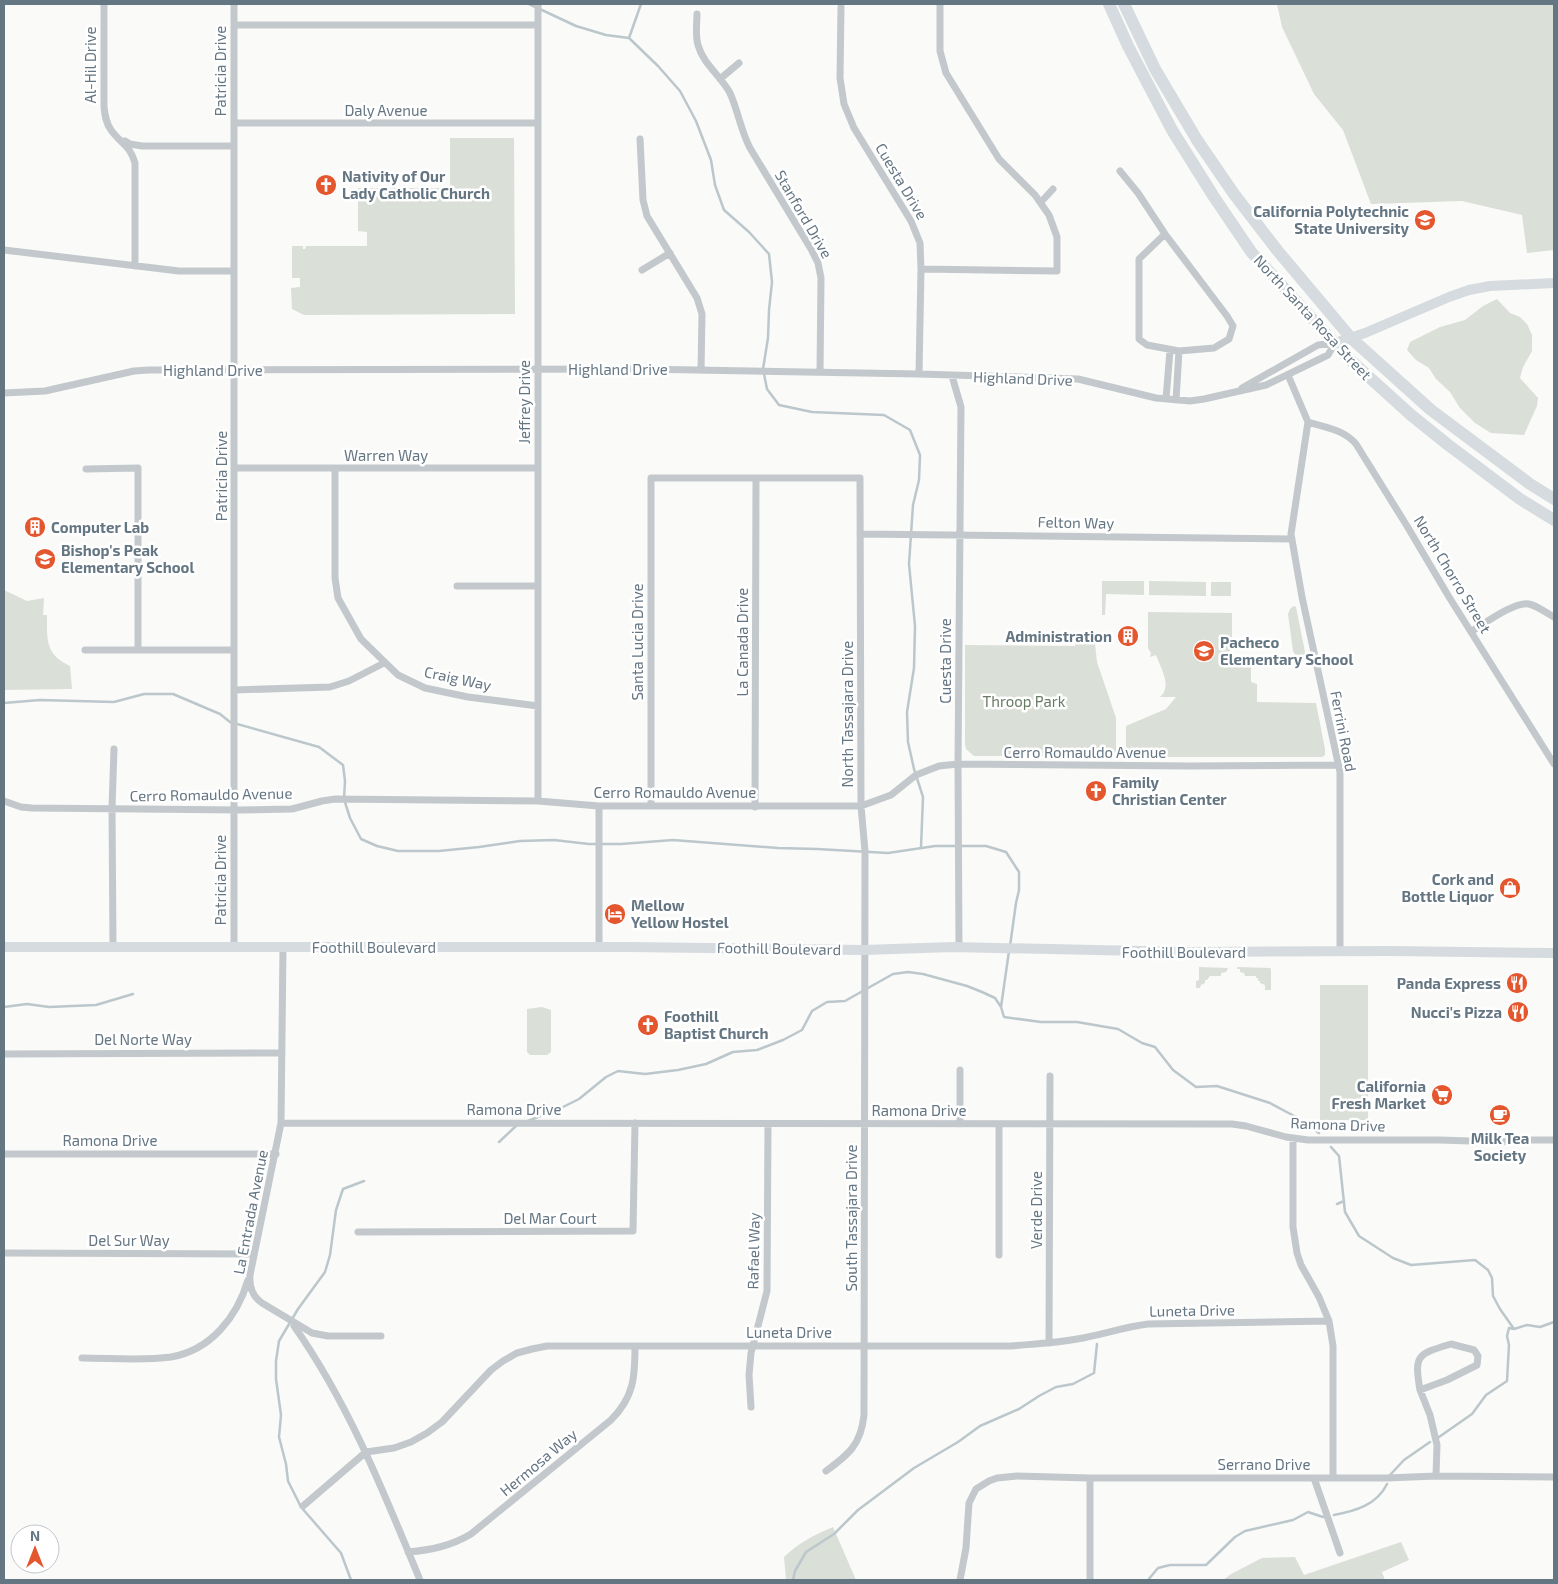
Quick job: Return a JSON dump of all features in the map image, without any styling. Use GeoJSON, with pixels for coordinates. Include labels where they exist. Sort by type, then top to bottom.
{"type":"FeatureCollection","features":[{"type":"Feature","properties":{"kind":"highway","name":"North Santa Rosa Street"},"geometry":{"type":"LineString","coordinates":[[1109,4],[1128,46],[1172,130],[1252,253],[1355,365],[1411,415],[1520,499],[1554,520]]}},
{"type":"Feature","properties":{"kind":"highway","name":"North Santa Rosa Street"},"geometry":{"type":"LineString","coordinates":[[1124,4],[1155,68],[1203,148],[1234,194],[1277,250],[1351,338],[1431,410],[1530,484],[1554,499]]}},
{"type":"Feature","properties":{"kind":"street","name":"Al-Hil Drive"},"geometry":{"type":"LineString","coordinates":[[104,4],[104,107],[108,125],[130,149],[135,163],[136,266]]}},
{"type":"Feature","properties":{"kind":"street","name":"Patricia Drive"},"geometry":{"type":"LineString","coordinates":[[234,4],[234,947]]}},
{"type":"Feature","properties":{"kind":"street","name":"Jeffrey Drive"},"geometry":{"type":"LineString","coordinates":[[538,4],[538,801]]}},
{"type":"Feature","properties":{"kind":"street"},"geometry":{"type":"LineString","coordinates":[[921,269],[1057,272],[1057,237],[1049,214],[1041,202],[999,159],[946,73],[940,51],[940,4]]}},
{"type":"Feature","properties":{"kind":"street","name":"Cuesta Drive"},"geometry":{"type":"LineString","coordinates":[[841,7],[840,78],[844,104],[854,128],[915,228],[921,251],[919,374]]}},
{"type":"Feature","properties":{"kind":"street","name":"Stanford Drive"},"geometry":{"type":"LineString","coordinates":[[697,14],[698,47],[703,58],[720,79],[733,101],[744,136],[750,148],[818,263],[822,286],[820,372]]}},
{"type":"Feature","properties":{"kind":"street"},"geometry":{"type":"LineString","coordinates":[[234,25],[538,25]]}},
{"type":"Feature","properties":{"kind":"street"},"geometry":{"type":"LineString","coordinates":[[720,79],[739,63]]}},
{"type":"Feature","properties":{"kind":"street","name":"Daly Avenue"},"geometry":{"type":"LineString","coordinates":[[234,123],[538,123]]}},
{"type":"Feature","properties":{"kind":"street"},"geometry":{"type":"LineString","coordinates":[[120,139],[130,144],[142,146],[234,146]]}},
{"type":"Feature","properties":{"kind":"street"},"geometry":{"type":"LineString","coordinates":[[640,139],[644,206],[647,216],[697,298],[701,308],[701,370]]}},
{"type":"Feature","properties":{"kind":"street"},"geometry":{"type":"LineString","coordinates":[[1120,171],[1138,193],[1165,234],[1233,326],[1229,339],[1214,348],[1170,350],[1147,345],[1138,339],[1139,259],[1165,234]]}},
{"type":"Feature","properties":{"kind":"street"},"geometry":{"type":"LineString","coordinates":[[1041,202],[1053,189]]}},
{"type":"Feature","properties":{"kind":"street"},"geometry":{"type":"LineString","coordinates":[[4,250],[179,271],[234,271]]}},
{"type":"Feature","properties":{"kind":"street"},"geometry":{"type":"LineString","coordinates":[[642,270],[670,253]]}},
{"type":"Feature","properties":{"kind":"street","name":"Highland Drive"},"geometry":{"type":"LineString","coordinates":[[1232,394],[1318,345],[1335,343],[1351,338],[1449,296],[1490,286],[1554,283]]}},
{"type":"Feature","properties":{"kind":"street","name":"Highland Drive"},"geometry":{"type":"LineString","coordinates":[[4,393],[44,391],[134,371],[149,370],[538,370],[641,368],[1078,379],[1122,391],[1166,399],[1204,400],[1266,385],[1328,355],[1335,343]]}},
{"type":"Feature","properties":{"kind":"street"},"geometry":{"type":"LineString","coordinates":[[1166,399],[1170,350]]}},
{"type":"Feature","properties":{"kind":"street"},"geometry":{"type":"LineString","coordinates":[[1176,400],[1180,351]]}},
{"type":"Feature","properties":{"kind":"street"},"geometry":{"type":"LineString","coordinates":[[1288,375],[1308,422]]}},
{"type":"Feature","properties":{"kind":"street","name":"Cuesta Drive"},"geometry":{"type":"LineString","coordinates":[[952,376],[961,407],[958,764],[959,947]]}},
{"type":"Feature","properties":{"kind":"street","name":"Ferrini Road"},"geometry":{"type":"LineString","coordinates":[[1308,422],[1291,534],[1302,597],[1339,765],[1340,951]]}},
{"type":"Feature","properties":{"kind":"street","name":"North Chorro Street"},"geometry":{"type":"LineString","coordinates":[[1308,422],[1349,436],[1356,444],[1554,764]]}},
{"type":"Feature","properties":{"kind":"street"},"geometry":{"type":"LineString","coordinates":[[86,468],[138,468],[138,650]]}},
{"type":"Feature","properties":{"kind":"street","name":"Warren Way"},"geometry":{"type":"LineString","coordinates":[[234,468],[538,468]]}},
{"type":"Feature","properties":{"kind":"street","name":"Craig Way"},"geometry":{"type":"LineString","coordinates":[[335,468],[335,578],[338,598],[361,639],[398,675],[426,688],[468,697],[538,706]]}},
{"type":"Feature","properties":{"kind":"street","name":"Santa Lucia Drive"},"geometry":{"type":"LineString","coordinates":[[651,806],[651,478],[756,478]]}},
{"type":"Feature","properties":{"kind":"street","name":"North Tassajara Drive"},"geometry":{"type":"LineString","coordinates":[[756,478],[860,478],[861,806],[865,851],[864,950]]}},
{"type":"Feature","properties":{"kind":"street","name":"La Canada Drive"},"geometry":{"type":"LineString","coordinates":[[755,807],[756,478]]}},
{"type":"Feature","properties":{"kind":"street","name":"Felton Way"},"geometry":{"type":"LineString","coordinates":[[860,534],[1292,539]]}},
{"type":"Feature","properties":{"kind":"street"},"geometry":{"type":"LineString","coordinates":[[457,586],[538,586]]}},
{"type":"Feature","properties":{"kind":"street"},"geometry":{"type":"LineString","coordinates":[[1472,631],[1505,611],[1523,603],[1531,604],[1554,617]]}},
{"type":"Feature","properties":{"kind":"street"},"geometry":{"type":"LineString","coordinates":[[85,650],[234,650]]}},
{"type":"Feature","properties":{"kind":"street"},"geometry":{"type":"LineString","coordinates":[[234,690],[330,687],[350,681],[384,663]]}},
{"type":"Feature","properties":{"kind":"street"},"geometry":{"type":"LineString","coordinates":[[112,947],[114,749]]}},
{"type":"Feature","properties":{"kind":"street","name":"Cerro Romauldo Avenue"},"geometry":{"type":"LineString","coordinates":[[4,802],[32,808],[234,810],[292,809],[322,801],[335,800],[538,801],[599,806],[861,806],[890,795],[916,775],[939,766],[958,764],[1339,765]]}},
{"type":"Feature","properties":{"kind":"street"},"geometry":{"type":"LineString","coordinates":[[599,806],[599,948]]}},
{"type":"Feature","properties":{"kind":"street","name":"Foothill Boulevard"},"geometry":{"type":"LineString","coordinates":[[4,947],[864,950],[959,947],[1099,951],[1554,953]]}},
{"type":"Feature","properties":{"kind":"street","name":"La Entrada Avenue"},"geometry":{"type":"LineString","coordinates":[[283,947],[282,1123],[250,1274],[250,1288],[257,1299],[292,1322],[307,1344],[366,1452],[420,1580]]}},
{"type":"Feature","properties":{"kind":"street","name":"South Tassajara Drive"},"geometry":{"type":"LineString","coordinates":[[826,1471],[850,1452],[860,1435],[864,1416],[864,950]]}},
{"type":"Feature","properties":{"kind":"street","name":"Del Norte Way"},"geometry":{"type":"LineString","coordinates":[[4,1054],[282,1053]]}},
{"type":"Feature","properties":{"kind":"street"},"geometry":{"type":"LineString","coordinates":[[960,1070],[960,1124]]}},
{"type":"Feature","properties":{"kind":"street","name":"Verde Drive"},"geometry":{"type":"LineString","coordinates":[[1049,1343],[1050,1076]]}},
{"type":"Feature","properties":{"kind":"street","name":"Ramona Drive"},"geometry":{"type":"LineString","coordinates":[[282,1123],[1232,1124],[1308,1140],[1500,1142],[1554,1140]]}},
{"type":"Feature","properties":{"kind":"street","name":"Del Mar Court"},"geometry":{"type":"LineString","coordinates":[[358,1232],[634,1231],[636,1123]]}},
{"type":"Feature","properties":{"kind":"street","name":"Rafael Way"},"geometry":{"type":"LineString","coordinates":[[751,1407],[749,1375],[752,1346],[766,1302],[767,1292],[768,1124]]}},
{"type":"Feature","properties":{"kind":"street"},"geometry":{"type":"LineString","coordinates":[[998,1255],[999,1124]]}},
{"type":"Feature","properties":{"kind":"street"},"geometry":{"type":"LineString","coordinates":[[1293,1138],[1294,1240],[1301,1265],[1319,1297],[1329,1321],[1333,1346],[1333,1478]]}},
{"type":"Feature","properties":{"kind":"street","name":"Ramona Drive"},"geometry":{"type":"LineString","coordinates":[[4,1154],[276,1154]]}},
{"type":"Feature","properties":{"kind":"street","name":"Del Sur Way"},"geometry":{"type":"LineString","coordinates":[[4,1253],[254,1254]]}},
{"type":"Feature","properties":{"kind":"street"},"geometry":{"type":"LineString","coordinates":[[82,1358],[160,1358],[179,1355],[197,1348],[227,1324],[241,1301],[250,1274]]}},
{"type":"Feature","properties":{"kind":"street","name":"Luneta Drive"},"geometry":{"type":"LineString","coordinates":[[366,1452],[394,1448],[411,1442],[427,1433],[442,1422],[491,1370],[503,1361],[532,1348],[547,1346],[1012,1346],[1077,1339],[1148,1324],[1329,1321]]}},
{"type":"Feature","properties":{"kind":"street"},"geometry":{"type":"LineString","coordinates":[[292,1322],[307,1331],[323,1336],[380,1336]]}},
{"type":"Feature","properties":{"kind":"street"},"geometry":{"type":"LineString","coordinates":[[1420,1390],[1447,1380],[1477,1365],[1478,1356],[1474,1350],[1451,1344],[1426,1352],[1419,1360],[1416,1369],[1420,1390],[1430,1415],[1437,1445],[1436,1476]]}},
{"type":"Feature","properties":{"kind":"street","name":"Hermosa Way"},"geometry":{"type":"LineString","coordinates":[[408,1552],[441,1547],[471,1534],[610,1420],[626,1402],[631,1391],[634,1380],[635,1346]]}},
{"type":"Feature","properties":{"kind":"street"},"geometry":{"type":"LineString","coordinates":[[303,1506],[366,1452]]}},
{"type":"Feature","properties":{"kind":"street","name":"Serrano Drive"},"geometry":{"type":"LineString","coordinates":[[960,1580],[966,1548],[969,1503],[976,1489],[989,1481],[1005,1477],[1554,1477]]}},
{"type":"Feature","properties":{"kind":"street"},"geometry":{"type":"LineString","coordinates":[[1090,1478],[1090,1579]]}},
{"type":"Feature","properties":{"kind":"street"},"geometry":{"type":"LineString","coordinates":[[1314,1478],[1340,1553]]}},
{"type":"Feature","properties":{"kind":"green space"},"geometry":{"type":"Polygon","coordinates":[[[1277,4],[1554,4],[1554,250],[1527,253],[1522,215],[1462,201],[1371,204],[1343,130],[1314,94],[1282,27],[1277,4]]]}},
{"type":"Feature","properties":{"kind":"green space"},"geometry":{"type":"Polygon","coordinates":[[[450,138],[514,138],[515,314],[304,315],[292,309],[291,288],[300,287],[300,278],[292,278],[292,246],[303,246],[303,249],[305,249],[306,246],[367,246],[367,232],[358,231],[358,188],[450,188],[450,138]]]}},
{"type":"Feature","properties":{"kind":"green space"},"geometry":{"type":"Polygon","coordinates":[[[1497,299],[1510,313],[1520,317],[1527,324],[1532,335],[1532,351],[1523,367],[1520,378],[1538,398],[1537,406],[1524,435],[1491,433],[1475,423],[1460,408],[1450,392],[1436,379],[1429,368],[1416,360],[1407,350],[1410,342],[1440,327],[1465,320],[1483,306],[1497,299]]]}},
{"type":"Feature","properties":{"kind":"green space"},"geometry":{"type":"Polygon","coordinates":[[[1102,581],[1144,581],[1144,595],[1106,594],[1105,615],[1102,615],[1102,581]]]}},
{"type":"Feature","properties":{"kind":"green space"},"geometry":{"type":"Polygon","coordinates":[[[1149,581],[1206,582],[1206,596],[1149,595],[1149,581]]]}},
{"type":"Feature","properties":{"kind":"green space"},"geometry":{"type":"Polygon","coordinates":[[[1211,582],[1231,582],[1231,596],[1211,596],[1211,582]]]}},
{"type":"Feature","properties":{"kind":"green space"},"geometry":{"type":"Polygon","coordinates":[[[4,590],[27,601],[44,598],[43,615],[47,615],[49,645],[56,656],[70,666],[72,689],[4,690],[4,590]]]}},
{"type":"Feature","properties":{"kind":"green space"},"geometry":{"type":"Polygon","coordinates":[[[1294,606],[1296,607],[1306,657],[1304,659],[1297,658],[1293,651],[1288,614],[1294,606]]]}},
{"type":"Feature","properties":{"kind":"green space"},"geometry":{"type":"Polygon","coordinates":[[[1148,612],[1232,613],[1230,667],[1251,667],[1251,682],[1257,684],[1257,702],[1316,703],[1325,755],[1322,757],[1126,757],[1126,726],[1166,709],[1176,697],[1160,697],[1164,693],[1166,682],[1156,655],[1150,657],[1151,653],[1148,648],[1148,612]]]}},
{"type":"Feature","properties":{"kind":"green space","name":"Throop Park"},"geometry":{"type":"Polygon","coordinates":[[[1077,641],[1087,641],[1095,644],[1097,662],[1116,718],[1116,751],[1113,756],[974,756],[966,749],[965,645],[1075,646],[1077,641]]]}},
{"type":"Feature","properties":{"kind":"green space"},"geometry":{"type":"Polygon","coordinates":[[[1199,967],[1228,968],[1226,972],[1221,973],[1221,976],[1210,976],[1200,988],[1196,988],[1196,981],[1199,980],[1199,967]]]}},
{"type":"Feature","properties":{"kind":"green space"},"geometry":{"type":"Polygon","coordinates":[[[1237,967],[1270,968],[1271,990],[1265,990],[1265,985],[1258,981],[1256,976],[1245,976],[1237,967]]]}},
{"type":"Feature","properties":{"kind":"green space"},"geometry":{"type":"Polygon","coordinates":[[[1320,985],[1368,985],[1368,1120],[1320,1120],[1320,985]]]}},
{"type":"Feature","properties":{"kind":"green space"},"geometry":{"type":"Polygon","coordinates":[[[542,1007],[551,1010],[551,1052],[547,1055],[530,1055],[527,1052],[527,1009],[542,1007]]]}},
{"type":"Feature","properties":{"kind":"green space"},"geometry":{"type":"Polygon","coordinates":[[[833,1527],[856,1580],[786,1580],[784,1557],[807,1539],[833,1527]]]}},
{"type":"Feature","properties":{"kind":"green space"},"geometry":{"type":"Polygon","coordinates":[[[1401,1542],[1409,1560],[1382,1572],[1385,1580],[1223,1580],[1262,1558],[1295,1557],[1304,1575],[1401,1542]]]}},
{"type":"Feature","properties":{"kind":"waterway"},"geometry":{"type":"LineString","coordinates":[[529,4],[576,26],[606,35],[629,38],[680,91],[696,121],[711,160],[715,185],[724,210],[749,232],[769,254],[772,282],[768,338],[763,369],[767,389],[779,405],[812,412],[884,415],[910,430],[920,455],[919,480],[913,505],[909,564],[915,626],[914,668],[907,712],[908,742],[923,797],[921,847]]}},
{"type":"Feature","properties":{"kind":"waterway"},"geometry":{"type":"LineString","coordinates":[[629,38],[641,4]]}},
{"type":"Feature","properties":{"kind":"waterway"},"geometry":{"type":"LineString","coordinates":[[4,703],[40,700],[114,702],[144,694],[173,694],[220,714],[230,722],[319,747],[343,765],[345,781],[344,799],[350,818],[361,839],[377,846],[398,851],[439,851],[520,841],[554,840],[589,844],[621,844],[673,840],[778,848],[888,853],[935,846],[986,846],[1006,852],[1019,872],[1019,890],[1010,946]]}},
{"type":"Feature","properties":{"kind":"waterway"},"geometry":{"type":"LineString","coordinates":[[1001,1007],[1009,951]]}},
{"type":"Feature","properties":{"kind":"waterway"},"geometry":{"type":"LineString","coordinates":[[528,1121],[579,1099],[606,1077],[618,1071],[645,1074],[678,1070],[706,1064],[733,1052],[757,1050],[783,1040],[802,1030],[812,1011],[827,1002],[845,1001],[893,974],[908,972],[923,974],[967,986],[995,998],[1001,1007],[1004,1017],[1041,1022],[1077,1022],[1118,1029],[1142,1043],[1155,1047],[1173,1070],[1196,1087],[1217,1086],[1270,1103],[1296,1117],[1319,1133]]}},
{"type":"Feature","properties":{"kind":"waterway"},"geometry":{"type":"LineString","coordinates":[[4,1007],[27,1004],[49,1007],[96,1005],[133,994]]}},
{"type":"Feature","properties":{"kind":"waterway"},"geometry":{"type":"LineString","coordinates":[[499,1142],[516,1126]]}},
{"type":"Feature","properties":{"kind":"waterway"},"geometry":{"type":"LineString","coordinates":[[1331,1147],[1339,1156],[1345,1212],[1359,1236],[1393,1258],[1411,1265],[1475,1260],[1488,1270],[1492,1278],[1493,1296],[1514,1329]]}},
{"type":"Feature","properties":{"kind":"waterway"},"geometry":{"type":"LineString","coordinates":[[351,1580],[341,1553],[301,1507],[288,1481],[279,1437],[281,1415],[276,1379],[276,1361],[279,1341],[298,1309],[325,1272],[330,1255],[336,1210],[343,1189],[364,1181]]}},
{"type":"Feature","properties":{"kind":"waterway"},"geometry":{"type":"LineString","coordinates":[[1337,1204],[1344,1201]]}},
{"type":"Feature","properties":{"kind":"waterway"},"geometry":{"type":"LineString","coordinates":[[1439,1437],[1472,1414],[1486,1395],[1507,1381],[1509,1345],[1507,1336],[1509,1328],[1514,1329],[1527,1325],[1540,1327],[1554,1322]]}},
{"type":"Feature","properties":{"kind":"waterway"},"geometry":{"type":"LineString","coordinates":[[793,1580],[795,1571],[806,1552],[834,1534],[858,1510],[914,1468],[958,1442],[980,1426],[1019,1409],[1056,1387],[1073,1384],[1094,1373],[1097,1344]]}},
{"type":"Feature","properties":{"kind":"waterway"},"geometry":{"type":"LineString","coordinates":[[1390,1475],[1404,1460],[1430,1442]]}},
{"type":"Feature","properties":{"kind":"waterway"},"geometry":{"type":"LineString","coordinates":[[1334,1515],[1365,1506],[1377,1497],[1387,1484]]}},
{"type":"Feature","properties":{"kind":"waterway"},"geometry":{"type":"LineString","coordinates":[[1148,1580],[1158,1568],[1170,1565],[1206,1565],[1235,1537],[1245,1531],[1293,1520],[1308,1512],[1323,1517]]}},
{"type":"Feature","properties":{"kind":"place","name":"Nativity of Our Lady Catholic Church"},"geometry":{"type":"Point","coordinates":[326,185]}},
{"type":"Feature","properties":{"kind":"place","name":"California Polytechnic State University"},"geometry":{"type":"Point","coordinates":[1425,220]}},
{"type":"Feature","properties":{"kind":"place","name":"Computer Lab"},"geometry":{"type":"Point","coordinates":[35,527]}},
{"type":"Feature","properties":{"kind":"place","name":"Bishop's Peak Elementary School"},"geometry":{"type":"Point","coordinates":[45,559]}},
{"type":"Feature","properties":{"kind":"place","name":"Administration"},"geometry":{"type":"Point","coordinates":[1128,636]}},
{"type":"Feature","properties":{"kind":"place","name":"Pacheco Elementary School"},"geometry":{"type":"Point","coordinates":[1204,651]}},
{"type":"Feature","properties":{"kind":"place","name":"Family Christian Center"},"geometry":{"type":"Point","coordinates":[1096,791]}},
{"type":"Feature","properties":{"kind":"place","name":"Cork and Bottle Liquor"},"geometry":{"type":"Point","coordinates":[1510,888]}},
{"type":"Feature","properties":{"kind":"place","name":"Mellow Yellow Hostel"},"geometry":{"type":"Point","coordinates":[615,914]}},
{"type":"Feature","properties":{"kind":"place","name":"Panda Express"},"geometry":{"type":"Point","coordinates":[1517,983]}},
{"type":"Feature","properties":{"kind":"place","name":"Nucci's Pizza"},"geometry":{"type":"Point","coordinates":[1518,1012]}},
{"type":"Feature","properties":{"kind":"place","name":"Foothill Baptist Church"},"geometry":{"type":"Point","coordinates":[648,1025]}},
{"type":"Feature","properties":{"kind":"place","name":"California Fresh Market"},"geometry":{"type":"Point","coordinates":[1442,1095]}},
{"type":"Feature","properties":{"kind":"place","name":"Milk Tea Society"},"geometry":{"type":"Point","coordinates":[1500,1115]}}]}
